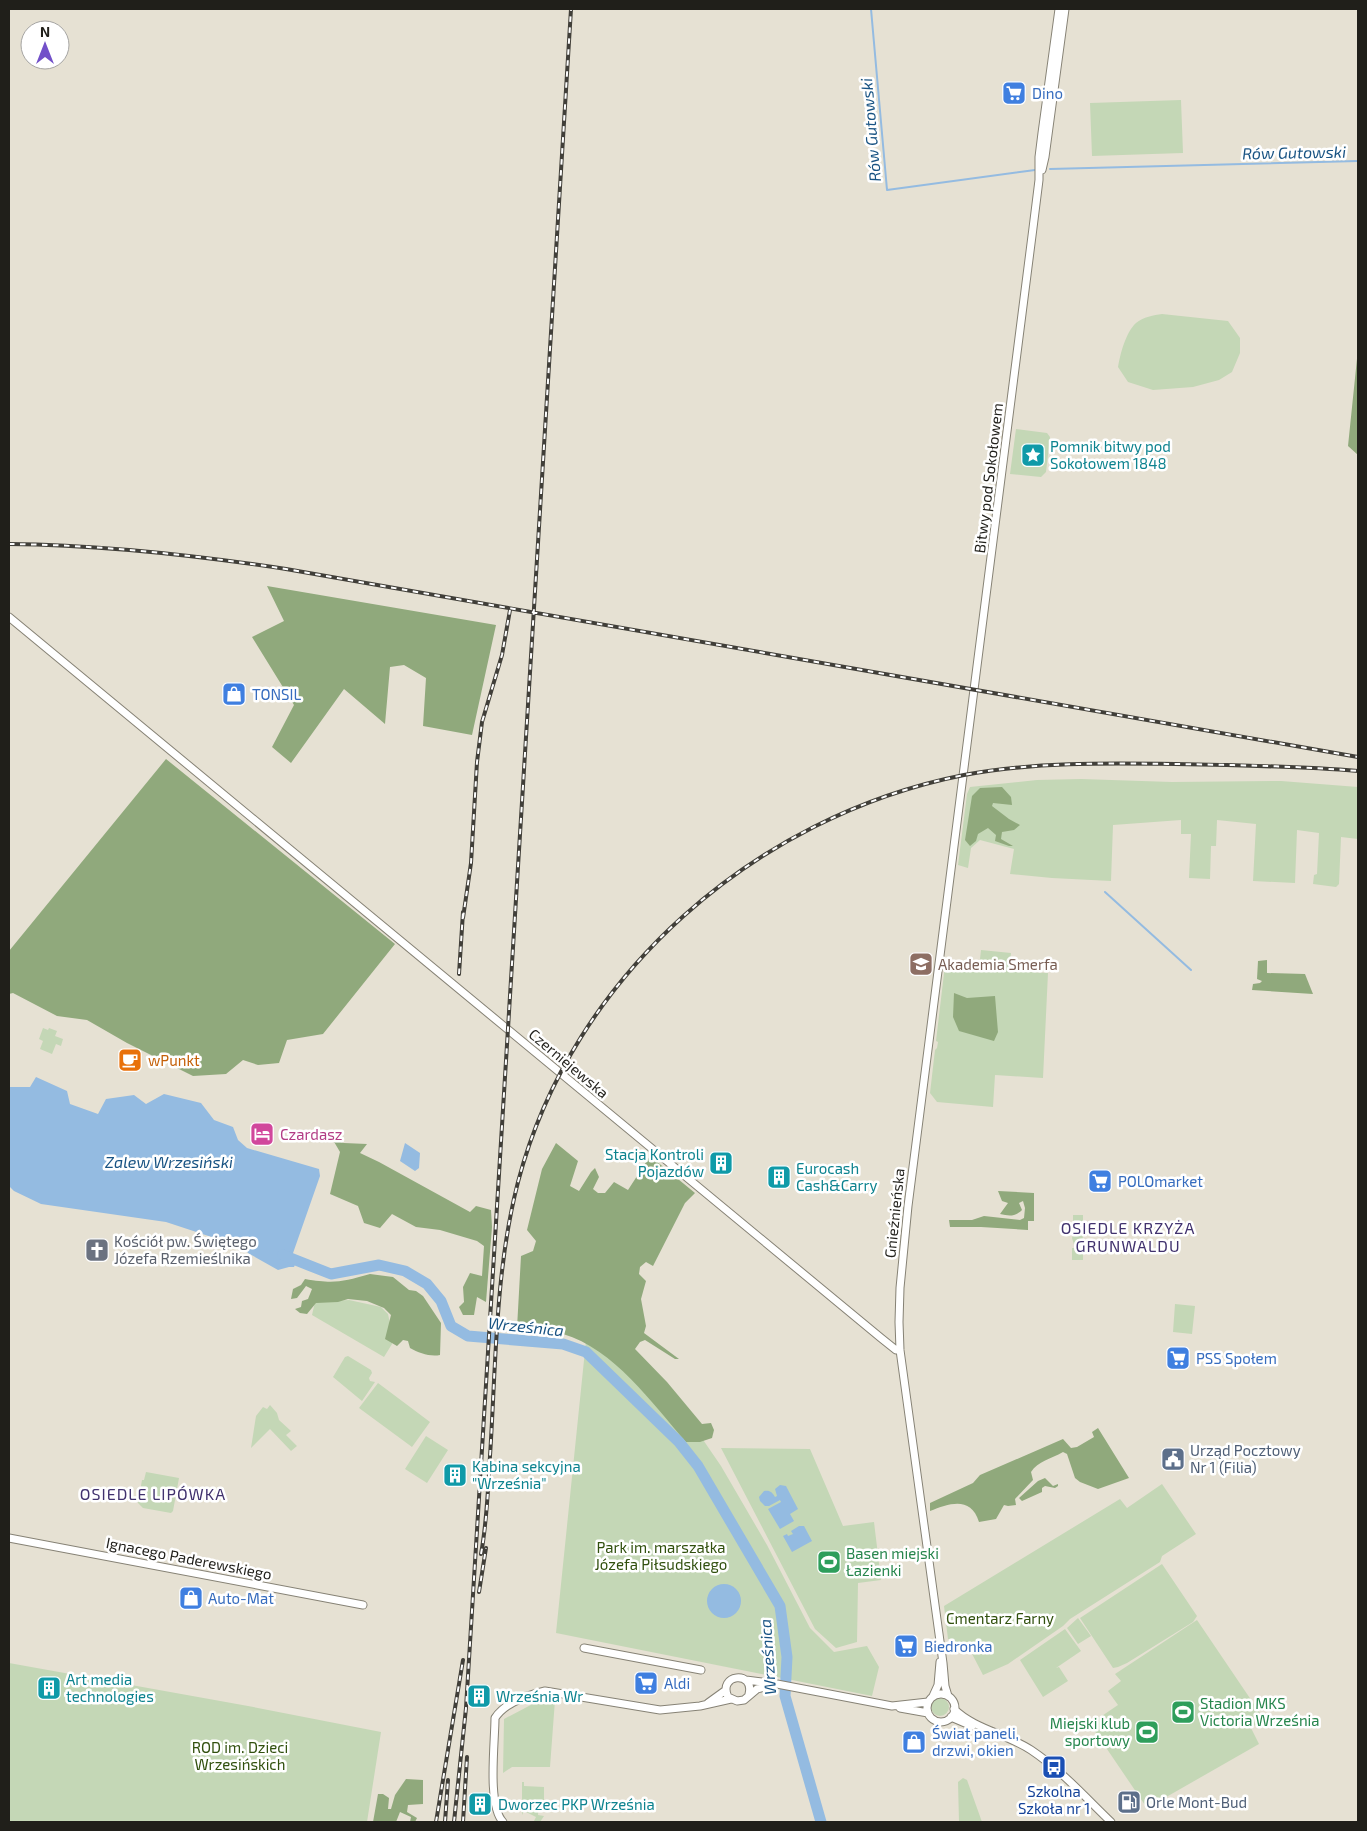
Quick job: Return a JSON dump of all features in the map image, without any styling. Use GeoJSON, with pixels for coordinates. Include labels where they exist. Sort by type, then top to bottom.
{"type":"FeatureCollection","features":[{"type":"Feature","properties":{"kind":"street","name":"Bitwy pod Sokołowem"},"geometry":{"type":"LineString","coordinates":[[963,780],[1039,180],[1039,157],[1059,9]]}},
{"type":"Feature","properties":{"kind":"street","name":"Bitwy pod Sokołowem"},"geometry":{"type":"LineString","coordinates":[[1039,180],[1045,157],[1065,9]]}},
{"type":"Feature","properties":{"kind":"street","name":"Czerniejewska"},"geometry":{"type":"LineString","coordinates":[[9,617],[881,1338],[896,1350],[900,1350]]}},
{"type":"Feature","properties":{"kind":"street","name":"Gnieźnieńska"},"geometry":{"type":"LineString","coordinates":[[948,1696],[945,1686],[900,1350],[899,1322],[903,1247],[963,780]]}},
{"type":"Feature","properties":{"kind":"street","name":"Ignacego Paderewskiego"},"geometry":{"type":"LineString","coordinates":[[9,1538],[363,1605]]}},
{"type":"Feature","properties":{"kind":"street"},"geometry":{"type":"LineString","coordinates":[[584,1648],[701,1670]]}},
{"type":"Feature","properties":{"kind":"street","name":"Gnieźnieńska"},"geometry":{"type":"LineString","coordinates":[[930,1699],[938,1684],[941,1649]]}},
{"type":"Feature","properties":{"kind":"street"},"geometry":{"type":"LineString","coordinates":[[706,1705],[726,1690],[728,1683],[738,1677],[928,1713],[937,1721],[944,1721],[951,1717],[954,1709],[953,1702],[948,1696],[940,1694],[930,1699],[894,1706]]}},
{"type":"Feature","properties":{"kind":"street"},"geometry":{"type":"LineString","coordinates":[[746,1680],[750,1687],[749,1694]]}},
{"type":"Feature","properties":{"kind":"street"},"geometry":{"type":"LineString","coordinates":[[502,1822],[497,1813],[494,1799],[495,1718],[502,1710],[521,1699],[545,1691],[660,1710],[706,1705],[731,1699],[741,1701],[757,1689],[777,1684]]}},
{"type":"Feature","properties":{"kind":"street"},"geometry":{"type":"LineString","coordinates":[[726,1690],[731,1699]]}},
{"type":"Feature","properties":{"kind":"street"},"geometry":{"type":"LineString","coordinates":[[928,1713],[930,1699]]}},
{"type":"Feature","properties":{"kind":"street"},"geometry":{"type":"LineString","coordinates":[[954,1709],[984,1728],[1012,1738],[1047,1762],[1110,1822]]}},
{"type":"Feature","properties":{"kind":"street"},"geometry":{"type":"LineString","coordinates":[[951,1717],[971,1726],[984,1728]]}},
{"type":"Feature","properties":{"kind":"green space"},"geometry":{"type":"Polygon","coordinates":[[[1181,100],[1183,153],[1092,156],[1090,103],[1181,100]]]}},
{"type":"Feature","properties":{"kind":"green space"},"geometry":{"type":"Polygon","coordinates":[[[1162,314],[1228,321],[1240,338],[1240,353],[1232,372],[1219,380],[1193,387],[1153,390],[1128,382],[1118,367],[1126,337],[1132,327],[1139,321],[1162,314]]]}},
{"type":"Feature","properties":{"kind":"green space"},"geometry":{"type":"Polygon","coordinates":[[[1358,349],[1358,455],[1348,446],[1358,349]]]}},
{"type":"Feature","properties":{"kind":"green space"},"geometry":{"type":"Polygon","coordinates":[[[1016,429],[1047,433],[1050,437],[1046,472],[1041,477],[1010,474],[1016,429]]]}},
{"type":"Feature","properties":{"kind":"green space"},"geometry":{"type":"Polygon","coordinates":[[[267,586],[496,625],[472,735],[423,726],[426,678],[404,665],[390,667],[385,724],[344,689],[291,763],[272,747],[294,705],[252,637],[284,621],[267,586]]]}},
{"type":"Feature","properties":{"kind":"green space"},"geometry":{"type":"Polygon","coordinates":[[[166,759],[395,944],[323,1034],[287,1040],[279,1063],[258,1065],[243,1060],[226,1074],[193,1076],[127,1043],[87,1020],[57,1016],[13,993],[9,994],[9,951],[166,759]]]}},
{"type":"Feature","properties":{"kind":"green space"},"geometry":{"type":"Polygon","coordinates":[[[1081,779],[1172,782],[1281,781],[1358,787],[1358,839],[1341,837],[1339,884],[1336,887],[1313,884],[1314,875],[1317,874],[1319,833],[1297,830],[1295,883],[1253,881],[1256,824],[1217,820],[1216,846],[1211,846],[1210,879],[1189,878],[1191,834],[1181,834],[1181,820],[1113,825],[1111,881],[1010,874],[1014,849],[980,840],[971,848],[968,868],[958,865],[967,794],[970,787],[1037,780],[1081,779]]]}},
{"type":"Feature","properties":{"kind":"green space"},"geometry":{"type":"Polygon","coordinates":[[[1002,787],[1011,797],[1012,805],[993,803],[992,806],[1020,825],[1014,830],[1002,832],[1001,839],[1013,846],[995,841],[996,835],[988,828],[978,834],[976,841],[970,846],[965,840],[972,796],[980,788],[1002,787]]]}},
{"type":"Feature","properties":{"kind":"green space"},"geometry":{"type":"Polygon","coordinates":[[[981,950],[1011,953],[1009,971],[1048,973],[1043,1078],[995,1075],[993,1107],[937,1102],[930,1093],[935,1050],[938,1042],[936,1041],[945,965],[979,968],[981,950]]]}},
{"type":"Feature","properties":{"kind":"green space"},"geometry":{"type":"Polygon","coordinates":[[[1267,960],[1267,973],[1305,974],[1313,994],[1252,990],[1253,984],[1262,981],[1257,979],[1258,961],[1267,960]]]}},
{"type":"Feature","properties":{"kind":"green space"},"geometry":{"type":"Polygon","coordinates":[[[954,993],[967,998],[995,996],[998,1032],[994,1041],[959,1031],[953,1017],[954,993]]]}},
{"type":"Feature","properties":{"kind":"green space"},"geometry":{"type":"Polygon","coordinates":[[[43,1028],[57,1031],[55,1036],[63,1039],[61,1046],[56,1044],[52,1054],[40,1049],[43,1041],[39,1039],[43,1028]]]}},
{"type":"Feature","properties":{"kind":"green space"},"geometry":{"type":"Polygon","coordinates":[[[333,1140],[344,1143],[367,1144],[360,1153],[470,1212],[476,1206],[491,1210],[492,1227],[486,1302],[477,1297],[474,1315],[463,1315],[459,1307],[464,1302],[463,1287],[470,1273],[482,1276],[484,1246],[477,1241],[440,1230],[416,1227],[392,1214],[380,1228],[364,1223],[358,1206],[330,1194],[340,1152],[333,1140]]]}},
{"type":"Feature","properties":{"kind":"green space"},"geometry":{"type":"Polygon","coordinates":[[[556,1143],[578,1161],[570,1186],[579,1191],[595,1168],[599,1177],[593,1189],[598,1193],[605,1193],[614,1182],[628,1190],[650,1156],[695,1193],[685,1203],[653,1266],[646,1262],[640,1267],[639,1274],[646,1281],[641,1299],[646,1326],[644,1333],[679,1359],[675,1359],[645,1340],[640,1342],[635,1349],[667,1382],[702,1424],[711,1423],[714,1430],[712,1438],[700,1442],[686,1442],[631,1379],[615,1364],[582,1341],[563,1334],[517,1328],[521,1256],[533,1251],[536,1241],[527,1230],[542,1169],[556,1143]]]}},
{"type":"Feature","properties":{"kind":"green space"},"geometry":{"type":"Polygon","coordinates":[[[998,1191],[1034,1193],[1034,1221],[1028,1221],[1028,1230],[950,1227],[949,1220],[972,1220],[984,1216],[1020,1220],[1024,1218],[1025,1208],[1023,1201],[1019,1203],[1022,1210],[1017,1214],[1000,1214],[1008,1203],[1002,1201],[998,1191]]]}},
{"type":"Feature","properties":{"kind":"green space"},"geometry":{"type":"Polygon","coordinates":[[[1073,1215],[1083,1215],[1081,1248],[1083,1248],[1083,1260],[1072,1260],[1072,1248],[1075,1248],[1072,1238],[1075,1227],[1073,1227],[1073,1215]]]}},
{"type":"Feature","properties":{"kind":"green space"},"geometry":{"type":"Polygon","coordinates":[[[370,1274],[393,1277],[409,1290],[416,1291],[423,1296],[441,1323],[440,1355],[428,1355],[410,1348],[408,1341],[403,1340],[397,1346],[385,1339],[391,1315],[384,1308],[367,1301],[348,1299],[338,1302],[316,1303],[307,1314],[300,1313],[295,1309],[301,1307],[302,1301],[308,1299],[312,1289],[306,1286],[297,1298],[291,1299],[293,1289],[301,1285],[305,1279],[338,1281],[370,1274]]]}},
{"type":"Feature","properties":{"kind":"green space"},"geometry":{"type":"Polygon","coordinates":[[[349,1300],[381,1307],[388,1314],[392,1344],[384,1357],[312,1315],[315,1302],[349,1300]]]}},
{"type":"Feature","properties":{"kind":"green space"},"geometry":{"type":"Polygon","coordinates":[[[1175,1304],[1195,1306],[1192,1334],[1173,1332],[1175,1304]]]}},
{"type":"Feature","properties":{"kind":"green space","name":"Park im. marszałka Józefa Piłsudskiego"},"geometry":{"type":"Polygon","coordinates":[[[587,1331],[697,1431],[721,1466],[767,1545],[810,1628],[834,1652],[867,1646],[879,1667],[872,1696],[556,1633],[587,1331]]]}},
{"type":"Feature","properties":{"kind":"green space"},"geometry":{"type":"Polygon","coordinates":[[[348,1356],[371,1370],[370,1381],[375,1382],[362,1401],[333,1377],[345,1357],[348,1356]]]}},
{"type":"Feature","properties":{"kind":"green space"},"geometry":{"type":"Polygon","coordinates":[[[378,1383],[430,1422],[412,1447],[359,1408],[378,1383]]]}},
{"type":"Feature","properties":{"kind":"green space"},"geometry":{"type":"Polygon","coordinates":[[[270,1405],[277,1413],[279,1420],[291,1431],[286,1435],[297,1446],[291,1451],[270,1429],[251,1448],[256,1416],[263,1407],[267,1409],[270,1405]]]}},
{"type":"Feature","properties":{"kind":"green space"},"geometry":{"type":"Polygon","coordinates":[[[1098,1428],[1129,1478],[1098,1489],[1080,1482],[1075,1478],[1067,1454],[1063,1452],[1034,1468],[1031,1472],[1033,1480],[1015,1499],[1016,1505],[1004,1505],[996,1519],[979,1522],[971,1508],[959,1504],[952,1504],[930,1511],[930,1503],[973,1483],[980,1475],[1063,1439],[1071,1448],[1077,1447],[1094,1437],[1092,1432],[1098,1428]]]}},
{"type":"Feature","properties":{"kind":"green space"},"geometry":{"type":"Polygon","coordinates":[[[426,1436],[448,1450],[427,1483],[405,1469],[426,1436]]]}},
{"type":"Feature","properties":{"kind":"green space","name":"Basen miejski Łazienki"},"geometry":{"type":"Polygon","coordinates":[[[721,1448],[810,1449],[843,1526],[874,1522],[881,1580],[858,1583],[857,1642],[836,1648],[815,1629],[721,1448]]]}},
{"type":"Feature","properties":{"kind":"green space"},"geometry":{"type":"Polygon","coordinates":[[[146,1472],[179,1478],[173,1511],[171,1513],[143,1508],[138,1503],[142,1480],[144,1480],[146,1472]]]}},
{"type":"Feature","properties":{"kind":"green space"},"geometry":{"type":"Polygon","coordinates":[[[1045,1478],[1053,1486],[1058,1484],[1058,1486],[1055,1488],[1045,1486],[1042,1488],[1042,1492],[1022,1501],[1019,1498],[1038,1481],[1045,1478]]]}},
{"type":"Feature","properties":{"kind":"green space","name":"Cmentarz Farny"},"geometry":{"type":"Polygon","coordinates":[[[1162,1484],[1196,1534],[1162,1556],[1160,1562],[1070,1619],[1063,1626],[1008,1664],[983,1675],[968,1646],[952,1651],[950,1639],[948,1639],[944,1606],[1120,1499],[1127,1508],[1162,1484]]]}},
{"type":"Feature","properties":{"kind":"green space"},"geometry":{"type":"Polygon","coordinates":[[[1162,1564],[1197,1616],[1193,1622],[1127,1663],[1113,1668],[1080,1618],[1162,1564]]]}},
{"type":"Feature","properties":{"kind":"green space"},"geometry":{"type":"Polygon","coordinates":[[[1078,1618],[1091,1636],[1078,1644],[1067,1628],[1078,1618]]]}},
{"type":"Feature","properties":{"kind":"green space","name":"Stadion MKS Victoria Września"},"geometry":{"type":"Polygon","coordinates":[[[1197,1620],[1264,1719],[1251,1728],[1259,1744],[1147,1808],[1090,1724],[1118,1705],[1108,1691],[1121,1681],[1115,1674],[1197,1620]]]}},
{"type":"Feature","properties":{"kind":"green space"},"geometry":{"type":"Polygon","coordinates":[[[1065,1629],[1081,1651],[1056,1668],[1059,1667],[1068,1681],[1043,1697],[1020,1660],[1065,1629]]]}},
{"type":"Feature","properties":{"kind":"green space","name":"ROD im. Dzieci Wrzesińskich"},"geometry":{"type":"Polygon","coordinates":[[[9,1663],[381,1732],[367,1822],[9,1822],[9,1663]]]}},
{"type":"Feature","properties":{"kind":"green space"},"geometry":{"type":"Polygon","coordinates":[[[544,1698],[553,1698],[555,1700],[550,1767],[512,1767],[503,1773],[504,1719],[544,1698]]]}},
{"type":"Feature","properties":{"kind":"green space"},"geometry":{"type":"Polygon","coordinates":[[[940,1698],[946,1701],[949,1707],[946,1713],[940,1716],[934,1713],[931,1707],[934,1701],[940,1698]]]}},
{"type":"Feature","properties":{"kind":"green space"},"geometry":{"type":"Polygon","coordinates":[[[963,1778],[967,1780],[982,1822],[959,1822],[958,1782],[963,1778]]]}},
{"type":"Feature","properties":{"kind":"green space"},"geometry":{"type":"Polygon","coordinates":[[[406,1779],[423,1780],[423,1804],[408,1805],[407,1812],[417,1818],[415,1822],[410,1822],[411,1817],[400,1812],[396,1822],[373,1822],[378,1794],[383,1794],[389,1798],[388,1809],[391,1809],[395,1795],[406,1779]]]}},
{"type":"Feature","properties":{"kind":"green space"},"geometry":{"type":"Polygon","coordinates":[[[522,1782],[524,1782],[524,1786],[544,1787],[544,1801],[539,1801],[538,1815],[544,1816],[540,1822],[534,1821],[536,1817],[524,1811],[522,1815],[522,1782]]]}},
{"type":"Feature","properties":{"kind":"water","name":"Zalew Wrzesiński"},"geometry":{"type":"Polygon","coordinates":[[[36,1077],[67,1091],[70,1104],[98,1114],[106,1099],[134,1095],[146,1104],[164,1094],[201,1103],[214,1120],[233,1127],[238,1140],[247,1148],[319,1169],[320,1176],[292,1256],[297,1260],[294,1267],[278,1270],[248,1253],[245,1248],[166,1222],[41,1204],[14,1191],[9,1186],[9,1087],[30,1087],[36,1077]]]}},
{"type":"Feature","properties":{"kind":"water"},"geometry":{"type":"Polygon","coordinates":[[[405,1143],[420,1153],[419,1168],[415,1171],[400,1161],[405,1143]]]}},
{"type":"Feature","properties":{"kind":"water"},"geometry":{"type":"Polygon","coordinates":[[[780,1485],[786,1486],[798,1509],[790,1514],[794,1521],[780,1529],[768,1509],[781,1502],[780,1500],[765,1506],[759,1497],[764,1491],[771,1492],[775,1497],[777,1496],[775,1489],[780,1485]]]}},
{"type":"Feature","properties":{"kind":"water"},"geometry":{"type":"Polygon","coordinates":[[[799,1526],[804,1526],[812,1541],[792,1552],[783,1536],[793,1534],[791,1531],[799,1526]]]}},
{"type":"Feature","properties":{"kind":"water"},"geometry":{"type":"Polygon","coordinates":[[[724,1584],[731,1585],[736,1589],[740,1594],[740,1608],[736,1613],[731,1617],[724,1618],[717,1617],[712,1613],[708,1608],[707,1601],[708,1594],[712,1589],[717,1585],[724,1584]]]}},
{"type":"Feature","properties":{"kind":"waterway","name":"Rów Gutowski"},"geometry":{"type":"LineString","coordinates":[[871,9],[887,190],[1035,170]]}},
{"type":"Feature","properties":{"kind":"waterway","name":"Rów Gutowski"},"geometry":{"type":"LineString","coordinates":[[1050,169],[1358,161]]}},
{"type":"Feature","properties":{"kind":"waterway"},"geometry":{"type":"LineString","coordinates":[[1105,892],[1191,970]]}},
{"type":"Feature","properties":{"kind":"waterway","name":"Wrześnica"},"geometry":{"type":"LineString","coordinates":[[283,1255],[331,1274],[379,1265],[405,1271],[427,1284],[441,1301],[451,1326],[468,1336],[563,1344],[586,1352],[679,1442],[698,1466],[780,1606],[787,1657],[785,1696],[821,1822]]}},
{"type":"Feature","properties":{"kind":"railway"},"geometry":{"type":"LineString","coordinates":[[454,1822],[466,1708],[571,9]]}},
{"type":"Feature","properties":{"kind":"railway"},"geometry":{"type":"LineString","coordinates":[[9,544],[79,546],[148,552],[286,569],[1358,757]]}},
{"type":"Feature","properties":{"kind":"railway"},"geometry":{"type":"LineString","coordinates":[[463,918],[471,863],[477,762],[482,722],[502,655],[510,610]]}},
{"type":"Feature","properties":{"kind":"railway"},"geometry":{"type":"LineString","coordinates":[[481,1554],[487,1505],[495,1353],[501,1284],[510,1216],[518,1182],[544,1107],[581,1037],[628,973],[683,916],[746,867],[814,827],[887,796],[964,775],[1016,768],[1095,764],[1244,765],[1358,771]]}},
{"type":"Feature","properties":{"kind":"railway"},"geometry":{"type":"LineString","coordinates":[[459,974],[463,912]]}},
{"type":"Feature","properties":{"kind":"railway"},"geometry":{"type":"LineString","coordinates":[[479,1592],[486,1548]]}},
{"type":"Feature","properties":{"kind":"railway"},"geometry":{"type":"LineString","coordinates":[[436,1822],[463,1660]]}},
{"type":"Feature","properties":{"kind":"railway"},"geometry":{"type":"LineString","coordinates":[[463,1822],[467,1757]]}},
{"type":"Feature","properties":{"kind":"railway"},"geometry":{"type":"LineString","coordinates":[[445,1822],[448,1780]]}},
{"type":"Feature","properties":{"kind":"place","name":"Dino"},"geometry":{"type":"Point","coordinates":[1014,93]}},
{"type":"Feature","properties":{"kind":"place","name":"Pomnik bitwy pod Sokołowem 1848"},"geometry":{"type":"Point","coordinates":[1033,455]}},
{"type":"Feature","properties":{"kind":"place","name":"TONSIL"},"geometry":{"type":"Point","coordinates":[234,694]}},
{"type":"Feature","properties":{"kind":"place","name":"Akademia Smerfa"},"geometry":{"type":"Point","coordinates":[921,964]}},
{"type":"Feature","properties":{"kind":"place","name":"wPunkt"},"geometry":{"type":"Point","coordinates":[130,1060]}},
{"type":"Feature","properties":{"kind":"place","name":"Czardasz"},"geometry":{"type":"Point","coordinates":[262,1134]}},
{"type":"Feature","properties":{"kind":"place","name":"Stacja Kontroli Pojazdów"},"geometry":{"type":"Point","coordinates":[721,1163]}},
{"type":"Feature","properties":{"kind":"place","name":"Eurocash Cash&Carry"},"geometry":{"type":"Point","coordinates":[779,1177]}},
{"type":"Feature","properties":{"kind":"place","name":"POLOmarket"},"geometry":{"type":"Point","coordinates":[1100,1181]}},
{"type":"Feature","properties":{"kind":"place","name":"Kościół pw. Świętego Józefa Rzemieślnika"},"geometry":{"type":"Point","coordinates":[97,1250]}},
{"type":"Feature","properties":{"kind":"place","name":"PSS Społem"},"geometry":{"type":"Point","coordinates":[1178,1358]}},
{"type":"Feature","properties":{"kind":"place","name":"Urząd Pocztowy Nr 1 (Filia)"},"geometry":{"type":"Point","coordinates":[1173,1459]}},
{"type":"Feature","properties":{"kind":"place","name":"Kabina sekcyjna \"Września\""},"geometry":{"type":"Point","coordinates":[455,1475]}},
{"type":"Feature","properties":{"kind":"place","name":"Basen miejski Łazienki"},"geometry":{"type":"Point","coordinates":[829,1562]}},
{"type":"Feature","properties":{"kind":"place","name":"Auto-Mat"},"geometry":{"type":"Point","coordinates":[191,1598]}},
{"type":"Feature","properties":{"kind":"place","name":"Biedronka"},"geometry":{"type":"Point","coordinates":[906,1646]}},
{"type":"Feature","properties":{"kind":"place","name":"Aldi"},"geometry":{"type":"Point","coordinates":[646,1683]}},
{"type":"Feature","properties":{"kind":"place","name":"Art media technologies"},"geometry":{"type":"Point","coordinates":[49,1688]}},
{"type":"Feature","properties":{"kind":"place","name":"Września Wr"},"geometry":{"type":"Point","coordinates":[479,1696]}},
{"type":"Feature","properties":{"kind":"place","name":"Stadion MKS Victoria Września"},"geometry":{"type":"Point","coordinates":[1183,1712]}},
{"type":"Feature","properties":{"kind":"place","name":"Miejski klub sportowy"},"geometry":{"type":"Point","coordinates":[1147,1732]}},
{"type":"Feature","properties":{"kind":"place","name":"Świat paneli, drzwi, okien"},"geometry":{"type":"Point","coordinates":[914,1742]}},
{"type":"Feature","properties":{"kind":"place","name":"Szkolna Szkoła nr 1"},"geometry":{"type":"Point","coordinates":[1054,1767]}},
{"type":"Feature","properties":{"kind":"place","name":"Orle Mont-Bud"},"geometry":{"type":"Point","coordinates":[1129,1802]}},
{"type":"Feature","properties":{"kind":"place","name":"Dworzec PKP Września"},"geometry":{"type":"Point","coordinates":[480,1804]}},
{"type":"Feature","properties":{"kind":"district","name":"OSIEDLE KRZYŻA GRUNWALDU"},"geometry":{"type":"Point","coordinates":[1128,1236]}},
{"type":"Feature","properties":{"kind":"district","name":"OSIEDLE LIPÓWKA"},"geometry":{"type":"Point","coordinates":[153,1493]}}]}
